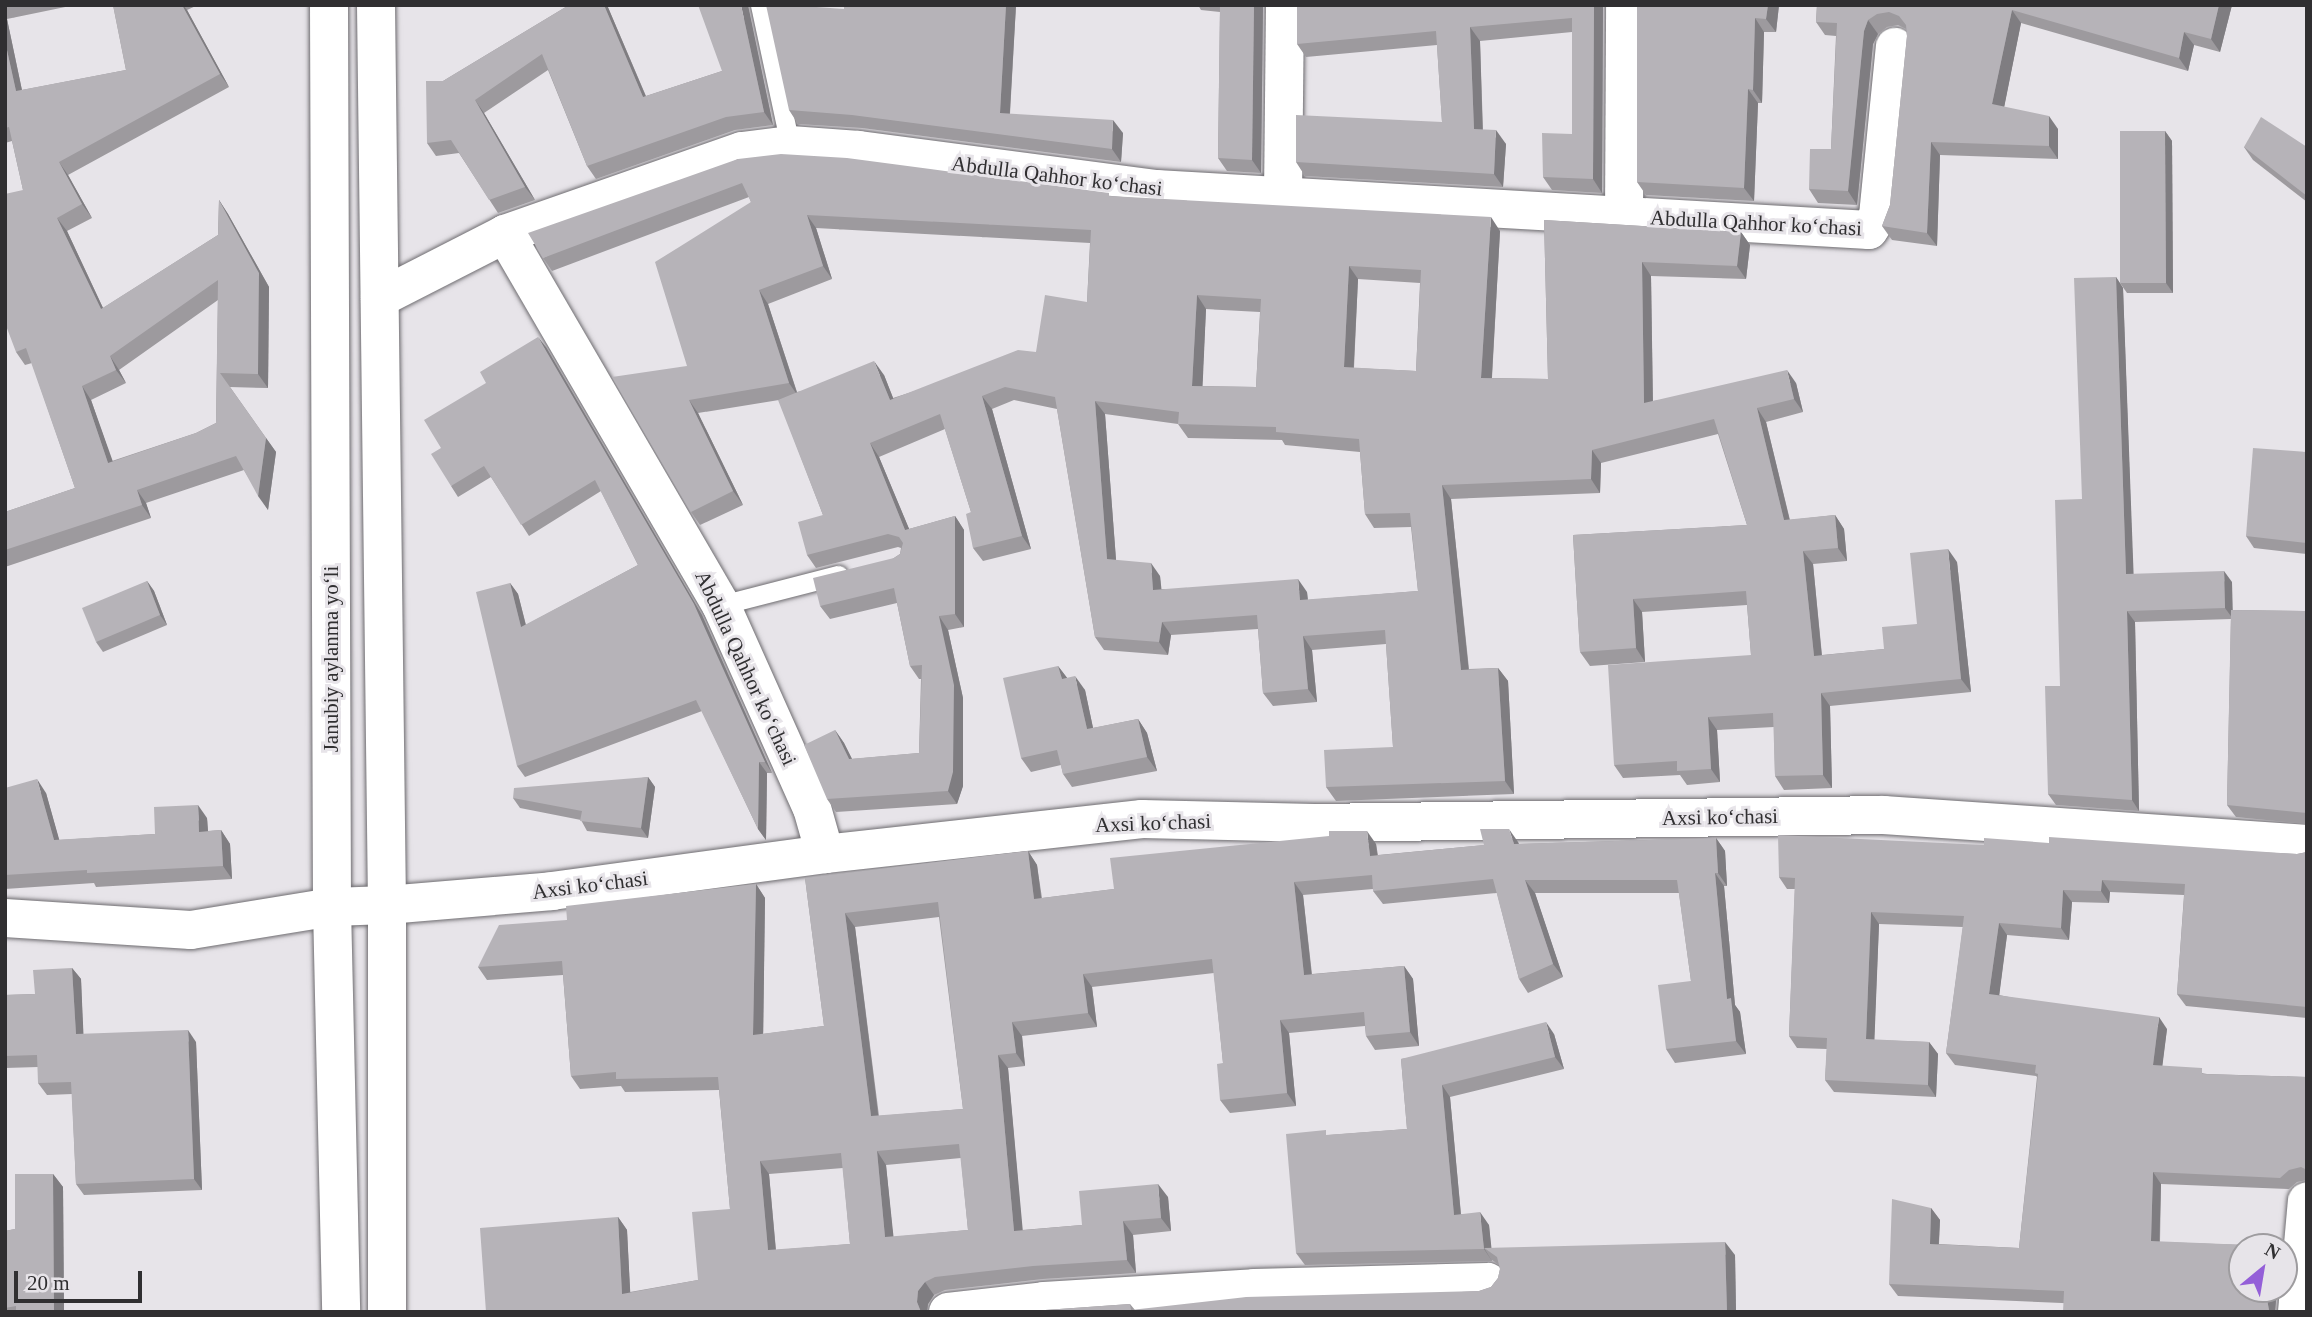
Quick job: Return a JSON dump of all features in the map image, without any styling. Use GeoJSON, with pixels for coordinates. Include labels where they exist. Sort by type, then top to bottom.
{"type":"FeatureCollection","features":[{"type":"Feature","properties":{"kind":"main road","name":"Janubiy aylanma yoʻli"},"geometry":{"type":"LineString","coordinates":[[329,5],[332,907],[341,1312]]}},
{"type":"Feature","properties":{"kind":"main road"},"geometry":{"type":"LineString","coordinates":[[376,5],[387,905],[387,1312]]}},
{"type":"Feature","properties":{"kind":"main road"},"geometry":{"type":"LineString","coordinates":[[1283,196],[1285,5]]}},
{"type":"Feature","properties":{"kind":"main road","name":"Abdulla Qahhor koʻchasi"},"geometry":{"type":"LineString","coordinates":[[1624,217],[1625,5]]}},
{"type":"Feature","properties":{"kind":"main road","name":"Abdulla Qahhor koʻchasi"},"geometry":{"type":"LineString","coordinates":[[380,298],[505,234],[742,150],[790,145],[859,150],[1156,190],[1870,230],[1878,216],[1895,47]]}},
{"type":"Feature","properties":{"kind":"main road","name":"Abdulla Qahhor koʻchasi"},"geometry":{"type":"LineString","coordinates":[[505,234],[721,605],[812,808],[825,854]]}},
{"type":"Feature","properties":{"kind":"main road","name":"Axsi koʻchasi"},"geometry":{"type":"LineString","coordinates":[[5,918],[191,930],[332,907],[552,891],[825,854],[1142,819],[1314,823],[1884,815],[2307,845]]}},
{"type":"Feature","properties":{"kind":"main road"},"geometry":{"type":"LineString","coordinates":[[2297,1312],[2307,1201]]}},
{"type":"Feature","properties":{"kind":"main road"},"geometry":{"type":"LineString","coordinates":[[948,1312],[1044,1301],[1241,1289],[1488,1282]]}},
{"type":"Feature","properties":{"kind":"lane"},"geometry":{"type":"LineString","coordinates":[[760,5],[790,145]]}},
{"type":"Feature","properties":{"kind":"lane"},"geometry":{"type":"LineString","coordinates":[[721,605],[861,569]]}},
{"type":"Feature","properties":{"kind":"building"},"geometry":{"type":"Polygon","coordinates":[[[113,5],[182,5],[220,74],[59,162],[82,204],[57,218],[101,309],[218,235],[219,200],[259,273],[258,374],[220,373],[266,438],[258,496],[236,456],[137,490],[142,505],[5,550],[5,512],[75,488],[26,348],[16,352],[5,323],[5,194],[23,190],[9,127],[5,128],[5,41],[16,91],[126,70],[113,5]],[[218,280],[110,356],[116,370],[82,386],[108,463],[196,433],[216,423],[218,280]]]}},
{"type":"Feature","properties":{"kind":"building"},"geometry":{"type":"Polygon","coordinates":[[[569,5],[604,5],[643,97],[722,71],[698,5],[741,5],[764,112],[726,117],[587,166],[542,54],[475,100],[525,187],[489,200],[451,140],[427,143],[426,81],[443,81],[569,5]]]}},
{"type":"Feature","properties":{"kind":"building"},"geometry":{"type":"Polygon","coordinates":[[[766,5],[844,9],[844,5],[1006,5],[1000,113],[1113,120],[1112,149],[852,115],[789,110],[766,5]]]}},
{"type":"Feature","properties":{"kind":"building"},"geometry":{"type":"Polygon","coordinates":[[[1220,5],[1254,5],[1252,160],[1218,158],[1220,5]]]}},
{"type":"Feature","properties":{"kind":"building"},"geometry":{"type":"Polygon","coordinates":[[[1594,5],[1593,179],[1543,177],[1542,133],[1572,134],[1572,18],[1470,27],[1474,129],[1496,130],[1494,174],[1296,162],[1296,115],[1442,122],[1436,31],[1297,44],[1297,6],[1594,5]]]}},
{"type":"Feature","properties":{"kind":"building"},"geometry":{"type":"Polygon","coordinates":[[[1637,5],[1768,5],[1766,19],[1755,18],[1753,90],[1748,89],[1744,188],[1637,182],[1637,5]]]}},
{"type":"Feature","properties":{"kind":"building"},"geometry":{"type":"Polygon","coordinates":[[[1817,5],[2219,5],[2211,39],[2184,32],[2179,58],[2012,10],[1992,104],[2049,116],[2049,146],[1931,142],[1927,233],[1882,226],[1890,205],[1907,36],[1906,25],[1899,16],[1889,12],[1877,14],[1868,20],[1864,31],[1848,191],[1809,189],[1810,149],[1831,149],[1837,23],[1816,22],[1817,5]]]}},
{"type":"Feature","properties":{"kind":"building"},"geometry":{"type":"Polygon","coordinates":[[[2261,117],[2307,147],[2307,196],[2244,147],[2261,117]]]}},
{"type":"Feature","properties":{"kind":"building"},"geometry":{"type":"Polygon","coordinates":[[[2120,131],[2165,131],[2166,283],[2120,283],[2120,131]]]}},
{"type":"Feature","properties":{"kind":"building"},"geometry":{"type":"Polygon","coordinates":[[[781,154],[847,158],[1109,193],[1109,196],[1491,217],[1481,378],[1548,379],[1544,220],[1741,232],[1737,266],[1642,262],[1644,403],[1787,370],[1794,399],[1757,408],[1784,520],[1835,515],[1838,548],[1803,551],[1814,656],[1884,649],[1882,627],[1917,624],[1910,553],[1948,549],[1961,679],[1821,693],[1823,775],[1775,776],[1773,713],[1708,717],[1711,769],[1677,771],[1677,761],[1614,765],[1608,665],[1751,655],[1746,591],[1633,599],[1636,648],[1580,652],[1573,535],[1747,525],[1714,419],[1592,450],[1591,479],[1442,485],[1461,670],[1498,668],[1505,781],[1326,787],[1324,750],[1393,747],[1385,630],[1303,636],[1308,689],[1263,693],[1257,615],[1162,622],[1159,642],[1095,637],[1055,397],[1005,387],[982,396],[1022,536],[973,548],[966,514],[971,512],[940,414],[870,443],[905,530],[955,516],[955,614],[939,616],[954,685],[953,772],[948,791],[827,799],[804,745],[835,730],[849,759],[919,753],[922,665],[910,666],[894,588],[820,606],[813,578],[894,558],[900,554],[903,543],[899,537],[888,534],[807,555],[798,522],[823,515],[778,400],[874,361],[890,400],[1018,350],[1036,352],[1045,295],[1087,302],[1091,230],[807,215],[823,266],[759,290],[789,383],[689,400],[733,491],[691,512],[612,377],[687,366],[655,262],[751,202],[742,183],[543,258],[528,233],[738,159],[781,154]],[[1349,266],[1344,367],[1416,371],[1421,270],[1349,266]],[[1197,295],[1192,386],[1256,387],[1261,299],[1197,295]],[[1095,401],[1107,559],[1151,563],[1153,590],[1298,579],[1300,600],[1418,591],[1410,513],[1365,514],[1359,439],[1276,432],[1276,427],[1178,424],[1179,412],[1095,401]]]}},
{"type":"Feature","properties":{"kind":"building"},"geometry":{"type":"Polygon","coordinates":[[[2116,277],[2126,574],[2224,571],[2225,608],[2127,611],[2132,800],[2048,794],[2045,686],[2060,686],[2055,500],[2082,499],[2074,278],[2116,277]]]}},
{"type":"Feature","properties":{"kind":"building"},"geometry":{"type":"Polygon","coordinates":[[[538,337],[694,604],[765,762],[759,762],[758,829],[696,700],[517,766],[476,592],[510,583],[521,627],[638,565],[595,480],[521,525],[484,466],[451,486],[431,454],[441,448],[424,420],[486,383],[480,372],[538,337]]]}},
{"type":"Feature","properties":{"kind":"building"},"geometry":{"type":"Polygon","coordinates":[[[2253,448],[2307,452],[2307,543],[2246,536],[2253,448]]]}},
{"type":"Feature","properties":{"kind":"building"},"geometry":{"type":"Polygon","coordinates":[[[147,581],[160,615],[96,642],[82,608],[147,581]]]}},
{"type":"Feature","properties":{"kind":"building"},"geometry":{"type":"Polygon","coordinates":[[[2231,610],[2307,611],[2307,813],[2227,805],[2231,610]]]}},
{"type":"Feature","properties":{"kind":"building"},"geometry":{"type":"Polygon","coordinates":[[[1058,666],[1062,679],[1075,676],[1087,729],[1138,719],[1147,757],[1063,774],[1057,750],[1021,758],[1003,678],[1058,666]]]}},
{"type":"Feature","properties":{"kind":"building"},"geometry":{"type":"Polygon","coordinates":[[[648,777],[641,828],[580,821],[582,811],[513,798],[514,788],[648,777]]]}},
{"type":"Feature","properties":{"kind":"building"},"geometry":{"type":"Polygon","coordinates":[[[37,779],[54,840],[155,834],[154,807],[198,805],[199,832],[221,830],[223,866],[5,875],[5,788],[37,779]]]}},
{"type":"Feature","properties":{"kind":"building"},"geometry":{"type":"Polygon","coordinates":[[[1480,829],[1509,829],[1514,844],[1716,838],[1718,873],[1715,873],[1727,999],[1731,998],[1736,1041],[1666,1049],[1658,985],[1691,981],[1677,880],[1525,880],[1553,964],[1519,979],[1493,879],[1373,891],[1372,875],[1294,882],[1304,975],[1404,966],[1410,1032],[1366,1036],[1364,1012],[1280,1020],[1287,1093],[1220,1100],[1217,1064],[1223,1063],[1212,959],[1083,974],[1088,1013],[1012,1022],[1016,1053],[998,1055],[1014,1231],[1082,1225],[1079,1191],[1158,1184],[1161,1218],[1123,1221],[1127,1260],[1033,1266],[935,1277],[925,1282],[918,1291],[917,1302],[921,1312],[486,1312],[480,1228],[618,1217],[622,1294],[698,1280],[692,1212],[730,1209],[718,1077],[616,1079],[616,1072],[571,1076],[562,961],[478,967],[499,925],[567,920],[566,906],[756,884],[753,1035],[824,1026],[805,878],[1028,851],[1034,899],[1114,889],[1110,858],[1329,836],[1329,831],[1367,831],[1370,856],[1484,845],[1480,829]],[[938,902],[845,913],[871,1116],[963,1109],[938,902]],[[959,1144],[877,1151],[885,1237],[968,1230],[959,1144]],[[841,1153],[760,1161],[768,1250],[850,1244],[841,1153]]]}},
{"type":"Feature","properties":{"kind":"building"},"geometry":{"type":"Polygon","coordinates":[[[1778,835],[1984,845],[1984,838],[2049,843],[2049,837],[2297,854],[2307,852],[2307,1007],[2177,994],[2185,884],[2102,880],[2101,891],[2063,890],[2061,928],[1999,923],[1989,994],[2159,1017],[2153,1065],[2202,1068],[2202,1074],[2307,1077],[2307,1170],[2301,1167],[2289,1170],[2280,1178],[2153,1172],[2151,1241],[2228,1244],[2228,1303],[2268,1303],[2271,1312],[2063,1312],[2064,1291],[1889,1284],[1892,1199],[1931,1208],[1930,1244],[2019,1248],[2038,1074],[2035,1073],[2036,1065],[1946,1053],[1964,916],[1871,912],[1866,1039],[1929,1042],[1928,1085],[1825,1080],[1827,1038],[1789,1036],[1795,878],[1779,877],[1778,835]]]}},
{"type":"Feature","properties":{"kind":"building"},"geometry":{"type":"Polygon","coordinates":[[[72,968],[76,1034],[188,1030],[194,1179],[76,1184],[71,1082],[38,1083],[37,1055],[5,1056],[5,995],[35,994],[33,970],[72,968]]]}},
{"type":"Feature","properties":{"kind":"building"},"geometry":{"type":"Polygon","coordinates":[[[1546,1022],[1555,1057],[1442,1085],[1454,1215],[1480,1212],[1484,1249],[1296,1253],[1286,1134],[1326,1130],[1326,1135],[1407,1129],[1401,1059],[1546,1022]]]}},
{"type":"Feature","properties":{"kind":"building"},"geometry":{"type":"Polygon","coordinates":[[[15,1174],[53,1174],[54,1312],[16,1312],[16,1306],[5,1308],[5,1231],[15,1229],[15,1174]]]}},
{"type":"Feature","properties":{"kind":"building"},"geometry":{"type":"Polygon","coordinates":[[[1725,1242],[1727,1312],[1017,1312],[1130,1304],[1131,1310],[1246,1297],[1479,1291],[1491,1287],[1498,1278],[1500,1269],[1497,1257],[1484,1248],[1725,1242]]]}}]}
